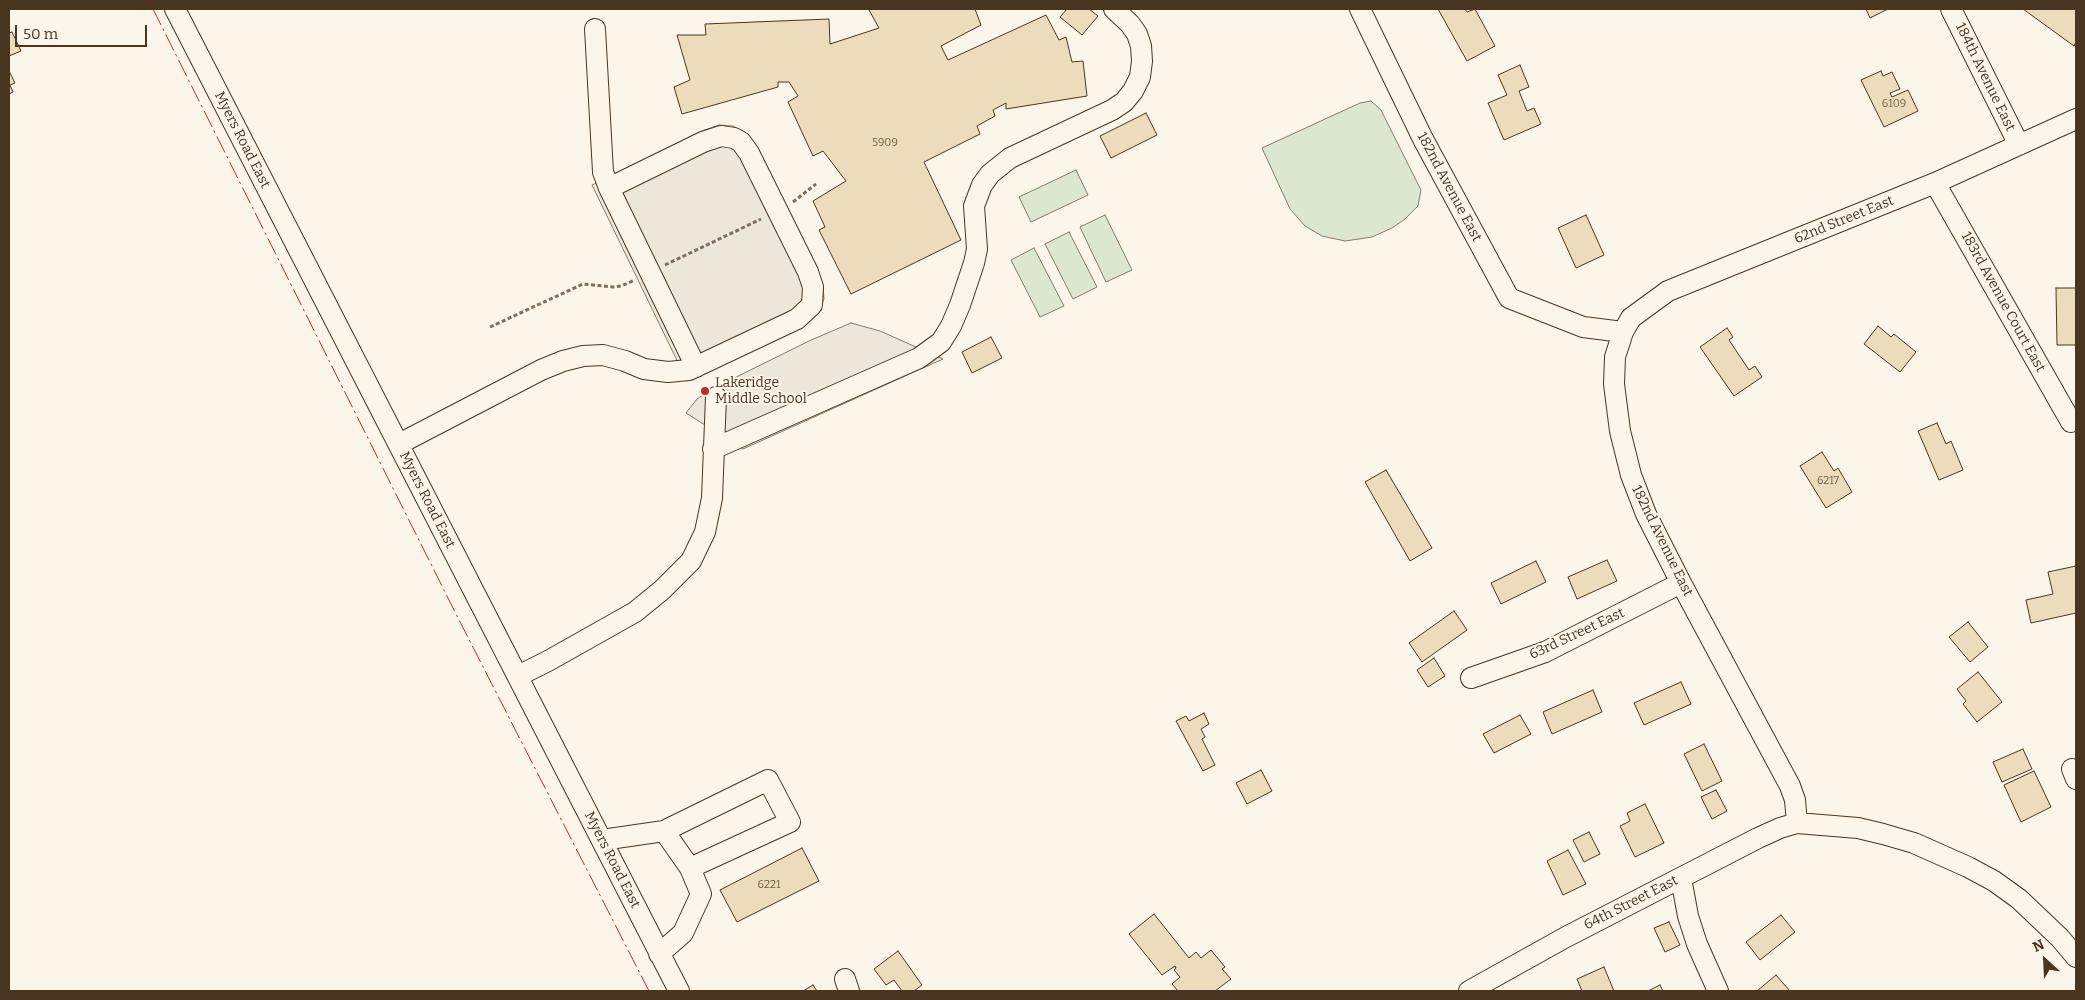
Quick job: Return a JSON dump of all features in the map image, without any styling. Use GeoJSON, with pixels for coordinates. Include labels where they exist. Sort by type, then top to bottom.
{"type":"FeatureCollection","features":[{"type":"Feature","properties":{"kind":"street","name":"Myers Road East"},"geometry":{"type":"LineString","coordinates":[[175,9],[679,991]]}},
{"type":"Feature","properties":{"kind":"street"},"geometry":{"type":"LineString","coordinates":[[714,449],[919,358],[941,342],[951,326],[960,305],[974,264],[977,249],[974,206],[979,190],[990,174],[1010,158],[1112,110],[1124,102],[1133,91],[1140,77],[1142,61],[1140,46],[1137,34],[1130,24],[1114,9]]}},
{"type":"Feature","properties":{"kind":"street","name":"182nd Avenue East"},"geometry":{"type":"LineString","coordinates":[[1360,9],[1423,139],[1509,298],[1583,327],[1623,332],[1615,357],[1614,384],[1620,431],[1631,475],[1646,514],[1681,583],[1790,786],[1796,800],[1797,823]]}},
{"type":"Feature","properties":{"kind":"street","name":"184th Avenue East"},"geometry":{"type":"LineString","coordinates":[[1951,9],[2024,142]]}},
{"type":"Feature","properties":{"kind":"street","name":"184th Avenue East"},"geometry":{"type":"LineString","coordinates":[[1964,9],[2024,142]]}},
{"type":"Feature","properties":{"kind":"street"},"geometry":{"type":"LineString","coordinates":[[595,29],[600,146],[603,172],[696,367]]}},
{"type":"Feature","properties":{"kind":"street","name":"62nd Street East"},"geometry":{"type":"LineString","coordinates":[[1623,332],[1631,318],[1668,291],[1935,182],[2076,119]]}},
{"type":"Feature","properties":{"kind":"street"},"geometry":{"type":"LineString","coordinates":[[399,444],[541,370],[569,359],[603,355],[644,369],[668,372],[689,370],[803,315],[810,309],[813,301],[813,287],[808,272],[749,153],[741,142],[734,138],[721,136],[703,142],[609,188]]}},
{"type":"Feature","properties":{"kind":"street","name":"183rd Avenue Court East"},"geometry":{"type":"LineString","coordinates":[[1935,182],[2071,422]]}},
{"type":"Feature","properties":{"kind":"street"},"geometry":{"type":"LineString","coordinates":[[518,676],[635,612],[662,590],[691,561],[704,532],[712,498],[716,397]]}},
{"type":"Feature","properties":{"kind":"street","name":"63rd Street East"},"geometry":{"type":"LineString","coordinates":[[1471,678],[1545,652],[1681,583]]}},
{"type":"Feature","properties":{"kind":"street"},"geometry":{"type":"LineString","coordinates":[[602,840],[664,831],[768,780],[790,822],[690,868]]}},
{"type":"Feature","properties":{"kind":"street"},"geometry":{"type":"LineString","coordinates":[[1797,823],[1858,828],[1883,834],[1914,843],[1968,867],[1994,881],[2019,900],[2060,938],[2076,957]]}},
{"type":"Feature","properties":{"kind":"street","name":"64th Street East"},"geometry":{"type":"LineString","coordinates":[[1469,991],[1566,936],[1758,838],[1797,823]]}},
{"type":"Feature","properties":{"kind":"street"},"geometry":{"type":"LineString","coordinates":[[660,954],[683,933],[701,894],[690,868],[664,831]]}},
{"type":"Feature","properties":{"kind":"street"},"geometry":{"type":"LineString","coordinates":[[1681,878],[1688,916],[1697,944],[1718,991]]}},
{"type":"Feature","properties":{"kind":"green space"},"geometry":{"type":"Polygon","coordinates":[[[1371,101],[1381,110],[1421,190],[1418,206],[1405,219],[1392,228],[1372,237],[1345,241],[1322,236],[1305,226],[1290,209],[1262,148],[1360,103],[1371,101]]]}},
{"type":"Feature","properties":{"kind":"green space"},"geometry":{"type":"Polygon","coordinates":[[[1076,170],[1088,195],[1031,222],[1019,197],[1076,170]]]}},
{"type":"Feature","properties":{"kind":"green space"},"geometry":{"type":"Polygon","coordinates":[[[1105,215],[1132,270],[1106,282],[1080,227],[1105,215]]]}},
{"type":"Feature","properties":{"kind":"green space"},"geometry":{"type":"Polygon","coordinates":[[[1069,232],[1097,287],[1073,299],[1045,244],[1069,232]]]}},
{"type":"Feature","properties":{"kind":"green space"},"geometry":{"type":"Polygon","coordinates":[[[1034,248],[1064,306],[1040,317],[1011,260],[1034,248]]]}},
{"type":"Feature","properties":{"kind":"shaded area"},"geometry":{"type":"Polygon","coordinates":[[[719,125],[733,126],[746,133],[751,139],[819,275],[824,299],[818,312],[805,324],[687,381],[592,185],[702,131],[719,125]]]}},
{"type":"Feature","properties":{"kind":"shaded area"},"geometry":{"type":"Polygon","coordinates":[[[851,323],[880,331],[943,359],[743,449],[686,413],[697,399],[710,390],[809,341],[851,323]]]}},
{"type":"Feature","properties":{"kind":"building"},"geometry":{"type":"Polygon","coordinates":[[[975,9],[981,25],[941,46],[948,60],[1046,15],[1059,40],[1066,37],[1072,62],[1083,61],[1087,96],[1006,109],[1006,103],[993,110],[995,116],[977,126],[980,134],[924,162],[961,240],[851,294],[819,230],[825,227],[813,201],[846,181],[823,151],[813,156],[788,102],[798,96],[789,82],[778,82],[778,87],[682,114],[674,87],[690,80],[677,35],[706,35],[705,24],[829,19],[830,44],[879,28],[869,10],[975,9]]]}},
{"type":"Feature","properties":{"kind":"building"},"geometry":{"type":"Polygon","coordinates":[[[1067,9],[1089,9],[1098,16],[1082,35],[1060,17],[1067,9]]]}},
{"type":"Feature","properties":{"kind":"building"},"geometry":{"type":"Polygon","coordinates":[[[1438,9],[1465,9],[1467,12],[1475,9],[1495,46],[1467,61],[1438,9]]]}},
{"type":"Feature","properties":{"kind":"building"},"geometry":{"type":"Polygon","coordinates":[[[1866,9],[1888,9],[1870,18],[1866,9]]]}},
{"type":"Feature","properties":{"kind":"building"},"geometry":{"type":"Polygon","coordinates":[[[2023,9],[2076,9],[2076,42],[2074,46],[2023,9]]]}},
{"type":"Feature","properties":{"kind":"building"},"geometry":{"type":"Polygon","coordinates":[[[12,32],[21,51],[9,56],[9,33],[12,32]]]}},
{"type":"Feature","properties":{"kind":"building"},"geometry":{"type":"Polygon","coordinates":[[[1520,65],[1529,87],[1519,91],[1527,111],[1534,108],[1541,124],[1504,140],[1488,103],[1507,95],[1498,75],[1520,65]]]}},
{"type":"Feature","properties":{"kind":"building"},"geometry":{"type":"Polygon","coordinates":[[[9,71],[15,83],[10,85],[13,92],[9,94],[9,71]]]}},
{"type":"Feature","properties":{"kind":"building"},"geometry":{"type":"Polygon","coordinates":[[[1881,71],[1883,76],[1892,72],[1900,89],[1890,93],[1892,97],[1908,90],[1918,111],[1884,127],[1861,80],[1881,71]]]}},
{"type":"Feature","properties":{"kind":"building"},"geometry":{"type":"Polygon","coordinates":[[[1146,113],[1157,135],[1111,158],[1100,136],[1146,113]]]}},
{"type":"Feature","properties":{"kind":"building"},"geometry":{"type":"Polygon","coordinates":[[[1586,215],[1604,255],[1576,268],[1558,228],[1586,215]]]}},
{"type":"Feature","properties":{"kind":"building"},"geometry":{"type":"Polygon","coordinates":[[[2056,288],[2076,288],[2076,345],[2057,345],[2056,288]]]}},
{"type":"Feature","properties":{"kind":"building"},"geometry":{"type":"Polygon","coordinates":[[[1878,326],[1891,337],[1894,334],[1916,352],[1900,372],[1864,344],[1878,326]]]}},
{"type":"Feature","properties":{"kind":"building"},"geometry":{"type":"Polygon","coordinates":[[[1727,328],[1733,337],[1729,340],[1749,370],[1755,366],[1762,377],[1734,396],[1700,347],[1727,328]]]}},
{"type":"Feature","properties":{"kind":"building"},"geometry":{"type":"Polygon","coordinates":[[[991,337],[1002,358],[972,373],[962,352],[991,337]]]}},
{"type":"Feature","properties":{"kind":"building"},"geometry":{"type":"Polygon","coordinates":[[[1937,423],[1946,444],[1951,441],[1963,470],[1939,480],[1918,431],[1937,423]]]}},
{"type":"Feature","properties":{"kind":"building"},"geometry":{"type":"Polygon","coordinates":[[[1822,452],[1834,471],[1838,468],[1852,492],[1826,508],[1800,466],[1822,452]]]}},
{"type":"Feature","properties":{"kind":"building"},"geometry":{"type":"Polygon","coordinates":[[[1386,470],[1432,548],[1410,561],[1365,482],[1386,470]]]}},
{"type":"Feature","properties":{"kind":"building"},"geometry":{"type":"Polygon","coordinates":[[[1607,560],[1617,581],[1577,599],[1568,577],[1607,560]]]}},
{"type":"Feature","properties":{"kind":"building"},"geometry":{"type":"Polygon","coordinates":[[[1536,561],[1546,582],[1501,604],[1491,583],[1536,561]]]}},
{"type":"Feature","properties":{"kind":"building"},"geometry":{"type":"Polygon","coordinates":[[[2076,566],[2076,613],[2031,623],[2026,600],[2053,594],[2048,572],[2076,566]]]}},
{"type":"Feature","properties":{"kind":"building"},"geometry":{"type":"Polygon","coordinates":[[[1454,611],[1467,630],[1422,662],[1409,643],[1454,611]]]}},
{"type":"Feature","properties":{"kind":"building"},"geometry":{"type":"Polygon","coordinates":[[[1968,622],[1988,647],[1970,662],[1949,637],[1968,622]]]}},
{"type":"Feature","properties":{"kind":"building"},"geometry":{"type":"Polygon","coordinates":[[[1434,658],[1445,676],[1428,687],[1417,670],[1434,658]]]}},
{"type":"Feature","properties":{"kind":"building"},"geometry":{"type":"Polygon","coordinates":[[[1978,672],[2002,702],[1977,722],[1963,704],[1966,701],[1957,689],[1978,672]]]}},
{"type":"Feature","properties":{"kind":"building"},"geometry":{"type":"Polygon","coordinates":[[[1681,682],[1691,704],[1644,725],[1634,703],[1681,682]]]}},
{"type":"Feature","properties":{"kind":"building"},"geometry":{"type":"Polygon","coordinates":[[[1593,690],[1602,712],[1552,734],[1543,712],[1593,690]]]}},
{"type":"Feature","properties":{"kind":"building"},"geometry":{"type":"Polygon","coordinates":[[[1204,713],[1209,724],[1201,729],[1205,737],[1202,739],[1215,765],[1203,771],[1176,721],[1186,716],[1189,721],[1204,713]]]}},
{"type":"Feature","properties":{"kind":"building"},"geometry":{"type":"Polygon","coordinates":[[[1520,715],[1531,734],[1494,753],[1483,734],[1520,715]]]}},
{"type":"Feature","properties":{"kind":"building"},"geometry":{"type":"Polygon","coordinates":[[[1704,744],[1722,781],[1702,791],[1684,754],[1704,744]]]}},
{"type":"Feature","properties":{"kind":"building"},"geometry":{"type":"Polygon","coordinates":[[[2023,749],[2032,769],[2002,782],[1993,762],[2023,749]]]}},
{"type":"Feature","properties":{"kind":"building"},"geometry":{"type":"Polygon","coordinates":[[[1261,770],[1272,791],[1247,804],[1236,783],[1261,770]]]}},
{"type":"Feature","properties":{"kind":"building"},"geometry":{"type":"Polygon","coordinates":[[[2034,771],[2051,807],[2021,822],[2004,785],[2034,771]]]}},
{"type":"Feature","properties":{"kind":"building"},"geometry":{"type":"Polygon","coordinates":[[[1716,790],[1727,811],[1712,819],[1701,797],[1716,790]]]}},
{"type":"Feature","properties":{"kind":"building"},"geometry":{"type":"Polygon","coordinates":[[[1645,804],[1664,843],[1635,857],[1620,826],[1630,821],[1627,813],[1645,804]]]}},
{"type":"Feature","properties":{"kind":"building"},"geometry":{"type":"Polygon","coordinates":[[[1589,832],[1600,854],[1584,862],[1573,840],[1589,832]]]}},
{"type":"Feature","properties":{"kind":"building"},"geometry":{"type":"Polygon","coordinates":[[[802,848],[819,881],[737,922],[720,890],[802,848]]]}},
{"type":"Feature","properties":{"kind":"building"},"geometry":{"type":"Polygon","coordinates":[[[1568,850],[1586,884],[1563,895],[1547,861],[1568,850]]]}},
{"type":"Feature","properties":{"kind":"building"},"geometry":{"type":"Polygon","coordinates":[[[1154,914],[1189,958],[1196,952],[1201,958],[1211,950],[1225,967],[1222,969],[1231,979],[1215,991],[1178,991],[1172,984],[1180,977],[1174,970],[1175,966],[1162,975],[1129,934],[1154,914]]]}},
{"type":"Feature","properties":{"kind":"building"},"geometry":{"type":"Polygon","coordinates":[[[1781,915],[1795,932],[1760,960],[1746,942],[1781,915]]]}},
{"type":"Feature","properties":{"kind":"building"},"geometry":{"type":"Polygon","coordinates":[[[1669,922],[1680,945],[1665,952],[1654,928],[1669,922]]]}},
{"type":"Feature","properties":{"kind":"building"},"geometry":{"type":"Polygon","coordinates":[[[898,951],[922,985],[914,991],[902,991],[894,980],[886,985],[874,969],[898,951]]]}},
{"type":"Feature","properties":{"kind":"building"},"geometry":{"type":"Polygon","coordinates":[[[1604,967],[1614,991],[1582,991],[1577,979],[1604,967]]]}},
{"type":"Feature","properties":{"kind":"building"},"geometry":{"type":"Polygon","coordinates":[[[1776,975],[1790,991],[1757,991],[1776,975]]]}},
{"type":"Feature","properties":{"kind":"building"},"geometry":{"type":"Polygon","coordinates":[[[813,985],[817,991],[803,991],[813,985]]]}},
{"type":"Feature","properties":{"kind":"building"},"geometry":{"type":"Polygon","coordinates":[[[1660,985],[1663,991],[1648,991],[1660,985]]]}},
{"type":"Feature","properties":{"kind":"power"},"geometry":{"type":"LineString","coordinates":[[153,9],[456,614],[649,991]]}},
{"type":"Feature","properties":{"kind":"place","name":"Lakeridge Middle School"},"geometry":{"type":"Point","coordinates":[705,391]}}]}
